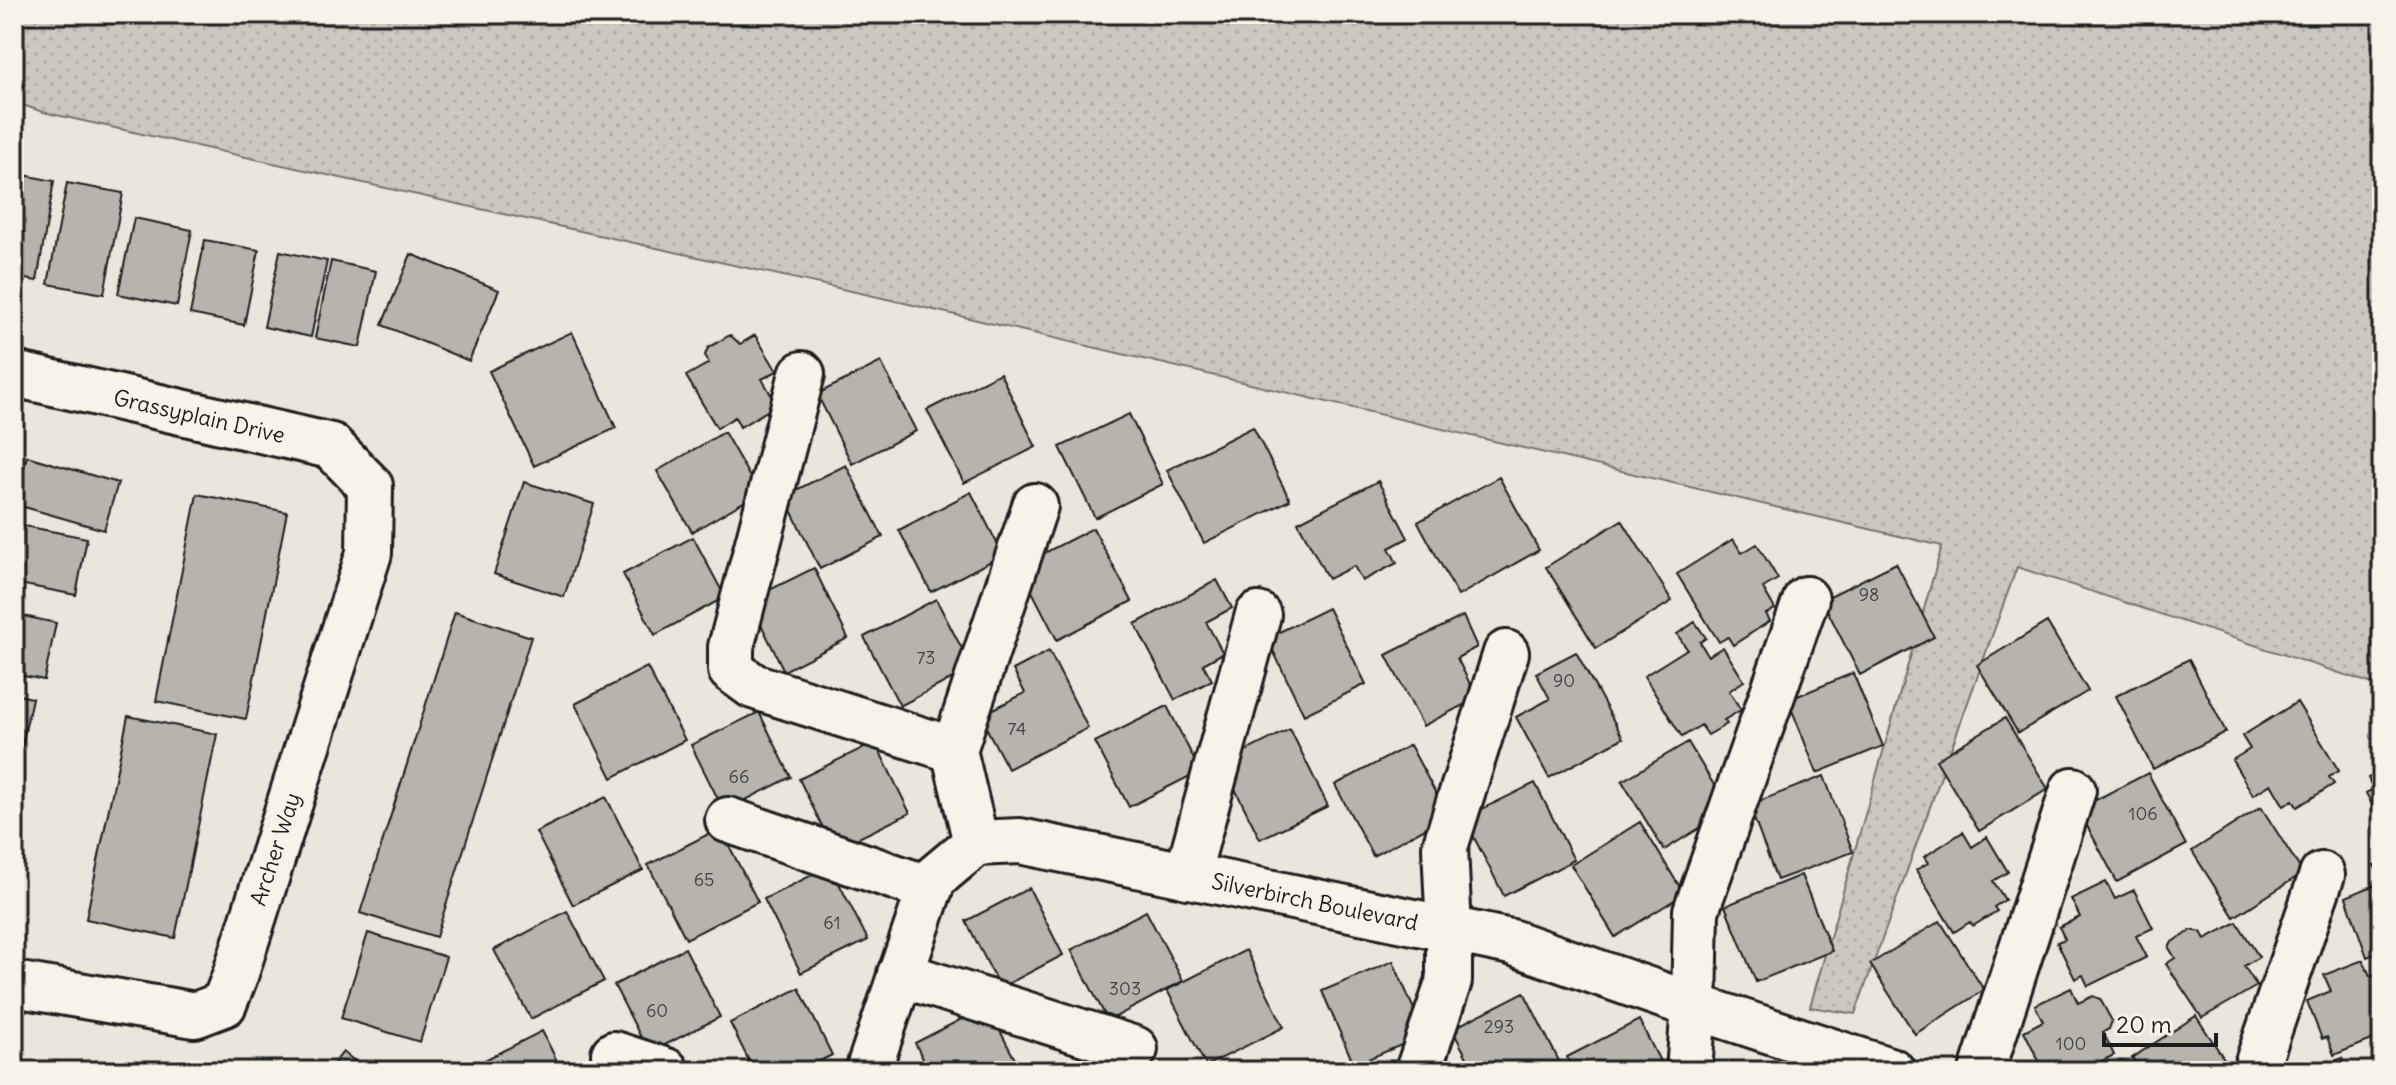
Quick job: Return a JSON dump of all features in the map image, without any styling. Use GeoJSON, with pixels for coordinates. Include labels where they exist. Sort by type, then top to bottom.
{"type":"FeatureCollection","features":[{"type":"Feature","properties":{"kind":"street","name":"Grassyplain Drive"},"geometry":{"type":"LineString","coordinates":[[14,374],[331,446],[370,486]]}},
{"type":"Feature","properties":{"kind":"street"},"geometry":{"type":"LineString","coordinates":[[802,374],[731,647],[731,670],[753,686],[954,750]]}},
{"type":"Feature","properties":{"kind":"street","name":"Archer Way"},"geometry":{"type":"LineString","coordinates":[[14,984],[195,1015],[224,1004],[369,553],[370,486]]}},
{"type":"Feature","properties":{"kind":"street"},"geometry":{"type":"LineString","coordinates":[[868,1071],[933,879],[976,843],[954,750],[1035,506]]}},
{"type":"Feature","properties":{"kind":"street"},"geometry":{"type":"LineString","coordinates":[[1689,1071],[1696,911],[1806,599]]}},
{"type":"Feature","properties":{"kind":"street"},"geometry":{"type":"LineString","coordinates":[[1187,876],[1258,615]]}},
{"type":"Feature","properties":{"kind":"street"},"geometry":{"type":"LineString","coordinates":[[1418,1071],[1449,981],[1445,847],[1506,653]]}},
{"type":"Feature","properties":{"kind":"street"},"geometry":{"type":"LineString","coordinates":[[1982,1071],[2073,790]]}},
{"type":"Feature","properties":{"kind":"street"},"geometry":{"type":"LineString","coordinates":[[728,820],[930,889]]}},
{"type":"Feature","properties":{"kind":"street","name":"Silverbirch Boulevard"},"geometry":{"type":"LineString","coordinates":[[976,843],[1020,841],[1511,942],[1892,1071]]}},
{"type":"Feature","properties":{"kind":"street"},"geometry":{"type":"LineString","coordinates":[[2255,1071],[2322,875]]}},
{"type":"Feature","properties":{"kind":"street"},"geometry":{"type":"LineString","coordinates":[[900,974],[1135,1049]]}},
{"type":"Feature","properties":{"kind":"street"},"geometry":{"type":"LineString","coordinates":[[614,1054],[666,1071]]}},
{"type":"Feature","properties":{"kind":"shaded area"},"geometry":{"type":"Polygon","coordinates":[[[14,14],[2382,14],[2382,687],[2017,567],[1855,1014],[1810,1007],[1942,546],[896,301],[43,112],[14,102],[14,14]]]}},
{"type":"Feature","properties":{"kind":"building"},"geometry":{"type":"Polygon","coordinates":[[[14,173],[54,181],[37,281],[14,277],[14,173]]]}},
{"type":"Feature","properties":{"kind":"building"},"geometry":{"type":"Polygon","coordinates":[[[67,183],[123,193],[104,294],[48,284],[67,183]]]}},
{"type":"Feature","properties":{"kind":"building"},"geometry":{"type":"Polygon","coordinates":[[[134,218],[192,230],[177,306],[118,294],[134,218]]]}},
{"type":"Feature","properties":{"kind":"building"},"geometry":{"type":"Polygon","coordinates":[[[205,240],[259,250],[244,325],[190,314],[205,240]]]}},
{"type":"Feature","properties":{"kind":"building"},"geometry":{"type":"Polygon","coordinates":[[[280,251],[327,261],[311,337],[264,327],[280,251]]]}},
{"type":"Feature","properties":{"kind":"building"},"geometry":{"type":"Polygon","coordinates":[[[411,254],[499,290],[469,361],[382,325],[411,254]]]}},
{"type":"Feature","properties":{"kind":"building"},"geometry":{"type":"Polygon","coordinates":[[[331,261],[376,271],[360,347],[315,338],[331,261]]]}},
{"type":"Feature","properties":{"kind":"building"},"geometry":{"type":"Polygon","coordinates":[[[572,332],[616,428],[534,466],[489,371],[572,332]]]}},
{"type":"Feature","properties":{"kind":"building"},"geometry":{"type":"Polygon","coordinates":[[[730,335],[740,344],[755,335],[777,371],[762,379],[777,405],[740,427],[735,417],[717,428],[686,376],[709,363],[705,355],[708,348],[730,335]]]}},
{"type":"Feature","properties":{"kind":"building"},"geometry":{"type":"Polygon","coordinates":[[[881,362],[916,431],[852,464],[817,394],[881,362]]]}},
{"type":"Feature","properties":{"kind":"building"},"geometry":{"type":"Polygon","coordinates":[[[1000,373],[1036,447],[964,483],[927,410],[1000,373]]]}},
{"type":"Feature","properties":{"kind":"building"},"geometry":{"type":"Polygon","coordinates":[[[1129,414],[1163,484],[1095,518],[1060,447],[1129,414]]]}},
{"type":"Feature","properties":{"kind":"building"},"geometry":{"type":"Polygon","coordinates":[[[1253,427],[1290,500],[1204,543],[1167,470],[1253,427]]]}},
{"type":"Feature","properties":{"kind":"building"},"geometry":{"type":"Polygon","coordinates":[[[724,432],[759,493],[692,532],[657,471],[724,432]]]}},
{"type":"Feature","properties":{"kind":"building"},"geometry":{"type":"Polygon","coordinates":[[[27,456],[118,483],[104,530],[14,504],[27,456]]]}},
{"type":"Feature","properties":{"kind":"building"},"geometry":{"type":"Polygon","coordinates":[[[846,465],[883,537],[820,569],[784,496],[846,465]]]}},
{"type":"Feature","properties":{"kind":"building"},"geometry":{"type":"Polygon","coordinates":[[[1499,477],[1539,550],[1458,596],[1418,522],[1499,477]]]}},
{"type":"Feature","properties":{"kind":"building"},"geometry":{"type":"Polygon","coordinates":[[[1378,481],[1408,538],[1389,548],[1397,563],[1362,581],[1354,566],[1328,579],[1298,522],[1378,481]]]}},
{"type":"Feature","properties":{"kind":"building"},"geometry":{"type":"Polygon","coordinates":[[[524,482],[594,504],[564,597],[494,574],[524,482]]]}},
{"type":"Feature","properties":{"kind":"building"},"geometry":{"type":"Polygon","coordinates":[[[971,492],[1003,555],[931,592],[899,530],[971,492]]]}},
{"type":"Feature","properties":{"kind":"building"},"geometry":{"type":"Polygon","coordinates":[[[197,494],[287,512],[246,719],[156,701],[197,494]]]}},
{"type":"Feature","properties":{"kind":"building"},"geometry":{"type":"Polygon","coordinates":[[[1622,520],[1672,601],[1596,648],[1546,567],[1622,520]]]}},
{"type":"Feature","properties":{"kind":"building"},"geometry":{"type":"Polygon","coordinates":[[[14,524],[87,538],[76,595],[14,583],[14,524]]]}},
{"type":"Feature","properties":{"kind":"building"},"geometry":{"type":"Polygon","coordinates":[[[1093,528],[1132,601],[1057,640],[1019,566],[1093,528]]]}},
{"type":"Feature","properties":{"kind":"building"},"geometry":{"type":"Polygon","coordinates":[[[693,537],[725,597],[655,635],[623,574],[693,537]]]}},
{"type":"Feature","properties":{"kind":"building"},"geometry":{"type":"Polygon","coordinates":[[[1733,539],[1742,553],[1757,544],[1778,579],[1763,588],[1775,609],[1766,614],[1770,621],[1733,645],[1728,637],[1719,642],[1677,574],[1733,539]]]}},
{"type":"Feature","properties":{"kind":"building"},"geometry":{"type":"Polygon","coordinates":[[[1896,563],[1934,637],[1860,675],[1822,600],[1896,563]]]}},
{"type":"Feature","properties":{"kind":"building"},"geometry":{"type":"Polygon","coordinates":[[[814,568],[848,638],[784,671],[749,600],[814,568]]]}},
{"type":"Feature","properties":{"kind":"building"},"geometry":{"type":"Polygon","coordinates":[[[1217,580],[1232,608],[1206,622],[1223,653],[1203,664],[1212,680],[1175,700],[1135,624],[1217,580]]]}},
{"type":"Feature","properties":{"kind":"building"},"geometry":{"type":"Polygon","coordinates":[[[936,599],[972,668],[900,706],[864,637],[936,599]]]}},
{"type":"Feature","properties":{"kind":"building"},"geometry":{"type":"Polygon","coordinates":[[[1328,608],[1366,684],[1304,715],[1267,638],[1328,608]]]}},
{"type":"Feature","properties":{"kind":"building"},"geometry":{"type":"Polygon","coordinates":[[[455,612],[531,637],[436,937],[360,913],[455,612]]]}},
{"type":"Feature","properties":{"kind":"building"},"geometry":{"type":"Polygon","coordinates":[[[14,614],[56,623],[44,680],[14,674],[14,614]]]}},
{"type":"Feature","properties":{"kind":"building"},"geometry":{"type":"Polygon","coordinates":[[[1463,616],[1477,647],[1457,658],[1477,698],[1423,726],[1386,655],[1463,616]]]}},
{"type":"Feature","properties":{"kind":"building"},"geometry":{"type":"Polygon","coordinates":[[[1695,622],[1706,638],[1700,642],[1708,656],[1723,647],[1744,681],[1729,691],[1741,710],[1724,720],[1727,724],[1708,735],[1701,725],[1682,737],[1644,676],[1687,649],[1677,634],[1695,622]]]}},
{"type":"Feature","properties":{"kind":"building"},"geometry":{"type":"Polygon","coordinates":[[[2047,622],[2088,691],[2018,733],[1977,665],[2047,622]]]}},
{"type":"Feature","properties":{"kind":"building"},"geometry":{"type":"Polygon","coordinates":[[[1049,651],[1088,728],[1008,769],[980,716],[1025,693],[1013,670],[1049,651]]]}},
{"type":"Feature","properties":{"kind":"building"},"geometry":{"type":"Polygon","coordinates":[[[1576,652],[1623,738],[1549,778],[1516,717],[1550,699],[1536,673],[1576,652]]]}},
{"type":"Feature","properties":{"kind":"building"},"geometry":{"type":"Polygon","coordinates":[[[2189,659],[2226,732],[2153,769],[2116,696],[2189,659]]]}},
{"type":"Feature","properties":{"kind":"building"},"geometry":{"type":"Polygon","coordinates":[[[647,667],[685,740],[612,778],[575,704],[647,667]]]}},
{"type":"Feature","properties":{"kind":"building"},"geometry":{"type":"Polygon","coordinates":[[[1853,673],[1883,746],[1817,773],[1788,700],[1853,673]]]}},
{"type":"Feature","properties":{"kind":"building"},"geometry":{"type":"Polygon","coordinates":[[[14,694],[32,698],[20,755],[14,753],[14,694]]]}},
{"type":"Feature","properties":{"kind":"building"},"geometry":{"type":"Polygon","coordinates":[[[2297,702],[2339,771],[2329,777],[2334,784],[2297,807],[2293,800],[2284,806],[2271,784],[2253,795],[2232,760],[2250,749],[2242,736],[2297,702]]]}},
{"type":"Feature","properties":{"kind":"building"},"geometry":{"type":"Polygon","coordinates":[[[1167,706],[1200,771],[1129,807],[1095,742],[1167,706]]]}},
{"type":"Feature","properties":{"kind":"building"},"geometry":{"type":"Polygon","coordinates":[[[759,712],[791,777],[724,811],[691,745],[759,712]]]}},
{"type":"Feature","properties":{"kind":"building"},"geometry":{"type":"Polygon","coordinates":[[[128,716],[217,734],[175,938],[86,919],[128,716]]]}},
{"type":"Feature","properties":{"kind":"building"},"geometry":{"type":"Polygon","coordinates":[[[2005,718],[2048,789],[1979,831],[1936,760],[2005,718]]]}},
{"type":"Feature","properties":{"kind":"building"},"geometry":{"type":"Polygon","coordinates":[[[1290,729],[1328,806],[1260,839],[1222,763],[1290,729]]]}},
{"type":"Feature","properties":{"kind":"building"},"geometry":{"type":"Polygon","coordinates":[[[875,742],[910,813],[834,850],[799,779],[875,742]]]}},
{"type":"Feature","properties":{"kind":"building"},"geometry":{"type":"Polygon","coordinates":[[[1688,742],[1729,810],[1664,850],[1622,781],[1688,742]]]}},
{"type":"Feature","properties":{"kind":"building"},"geometry":{"type":"Polygon","coordinates":[[[1410,745],[1448,816],[1373,856],[1335,785],[1410,745]]]}},
{"type":"Feature","properties":{"kind":"building"},"geometry":{"type":"Polygon","coordinates":[[[2382,771],[2382,824],[2366,793],[2373,789],[2368,778],[2382,771]]]}},
{"type":"Feature","properties":{"kind":"building"},"geometry":{"type":"Polygon","coordinates":[[[2148,773],[2186,845],[2117,882],[2078,809],[2148,773]]]}},
{"type":"Feature","properties":{"kind":"building"},"geometry":{"type":"Polygon","coordinates":[[[1824,776],[1853,852],[1777,880],[1749,805],[1824,776]]]}},
{"type":"Feature","properties":{"kind":"building"},"geometry":{"type":"Polygon","coordinates":[[[1535,783],[1574,860],[1504,896],[1464,818],[1535,783]]]}},
{"type":"Feature","properties":{"kind":"building"},"geometry":{"type":"Polygon","coordinates":[[[606,797],[643,870],[573,905],[536,832],[606,797]]]}},
{"type":"Feature","properties":{"kind":"building"},"geometry":{"type":"Polygon","coordinates":[[[2261,807],[2303,873],[2234,917],[2192,851],[2261,807]]]}},
{"type":"Feature","properties":{"kind":"building"},"geometry":{"type":"Polygon","coordinates":[[[1640,822],[1684,894],[1615,937],[1571,865],[1640,822]]]}},
{"type":"Feature","properties":{"kind":"building"},"geometry":{"type":"Polygon","coordinates":[[[720,828],[758,902],[686,939],[648,865],[720,828]]]}},
{"type":"Feature","properties":{"kind":"building"},"geometry":{"type":"Polygon","coordinates":[[[1963,832],[1972,847],[1987,837],[2008,872],[1993,881],[2005,900],[1994,907],[1997,911],[1973,926],[1970,922],[1954,932],[1916,870],[1928,863],[1924,857],[1963,832]]]}},
{"type":"Feature","properties":{"kind":"building"},"geometry":{"type":"Polygon","coordinates":[[[2382,862],[2382,882],[2374,865],[2382,862]]]}},
{"type":"Feature","properties":{"kind":"building"},"geometry":{"type":"Polygon","coordinates":[[[830,866],[868,940],[801,973],[764,899],[830,866]]]}},
{"type":"Feature","properties":{"kind":"building"},"geometry":{"type":"Polygon","coordinates":[[[1801,875],[1832,951],[1756,982],[1725,906],[1801,875]]]}},
{"type":"Feature","properties":{"kind":"building"},"geometry":{"type":"Polygon","coordinates":[[[2106,882],[2115,899],[2134,890],[2153,928],[2136,936],[2147,957],[2088,986],[2083,975],[2075,979],[2057,942],[2065,939],[2059,927],[2080,917],[2071,899],[2106,882]]]}},
{"type":"Feature","properties":{"kind":"building"},"geometry":{"type":"Polygon","coordinates":[[[2382,882],[2382,951],[2367,957],[2346,897],[2382,882]]]}},
{"type":"Feature","properties":{"kind":"building"},"geometry":{"type":"Polygon","coordinates":[[[1029,888],[1063,955],[1000,988],[966,921],[1029,888]]]}},
{"type":"Feature","properties":{"kind":"building"},"geometry":{"type":"Polygon","coordinates":[[[567,911],[604,981],[531,1019],[494,950],[567,911]]]}},
{"type":"Feature","properties":{"kind":"building"},"geometry":{"type":"Polygon","coordinates":[[[1146,911],[1183,981],[1108,1021],[1071,950],[1146,911]]]}},
{"type":"Feature","properties":{"kind":"building"},"geometry":{"type":"Polygon","coordinates":[[[1940,921],[1984,990],[1915,1034],[1870,964],[1940,921]]]}},
{"type":"Feature","properties":{"kind":"building"},"geometry":{"type":"Polygon","coordinates":[[[2237,922],[2259,957],[2244,966],[2257,986],[2202,1018],[2166,964],[2175,958],[2169,948],[2172,942],[2192,930],[2201,932],[2205,939],[2237,922]]]}},
{"type":"Feature","properties":{"kind":"building"},"geometry":{"type":"Polygon","coordinates":[[[368,933],[446,957],[420,1042],[341,1018],[368,933]]]}},
{"type":"Feature","properties":{"kind":"building"},"geometry":{"type":"Polygon","coordinates":[[[685,948],[720,1017],[649,1053],[614,985],[685,948]]]}},
{"type":"Feature","properties":{"kind":"building"},"geometry":{"type":"Polygon","coordinates":[[[1246,950],[1284,1027],[1206,1066],[1167,990],[1246,950]]]}},
{"type":"Feature","properties":{"kind":"building"},"geometry":{"type":"Polygon","coordinates":[[[2363,960],[2370,976],[2382,971],[2382,1036],[2334,1055],[2327,1037],[2322,1039],[2307,1001],[2331,991],[2324,975],[2363,960]]]}},
{"type":"Feature","properties":{"kind":"building"},"geometry":{"type":"Polygon","coordinates":[[[1393,961],[1425,1035],[1354,1065],[1322,991],[1393,961]]]}},
{"type":"Feature","properties":{"kind":"building"},"geometry":{"type":"Polygon","coordinates":[[[799,988],[832,1055],[800,1071],[754,1071],[730,1023],[799,988]]]}},
{"type":"Feature","properties":{"kind":"building"},"geometry":{"type":"Polygon","coordinates":[[[2071,988],[2078,1003],[2093,996],[2100,999],[2112,1021],[2109,1029],[2103,1032],[2114,1055],[2082,1071],[2044,1071],[2024,1031],[2043,1021],[2035,1005],[2071,988]]]}},
{"type":"Feature","properties":{"kind":"building"},"geometry":{"type":"Polygon","coordinates":[[[1524,992],[1562,1067],[1553,1071],[1474,1071],[1452,1029],[1524,992]]]}},
{"type":"Feature","properties":{"kind":"building"},"geometry":{"type":"Polygon","coordinates":[[[987,1006],[1021,1071],[929,1071],[915,1043],[987,1006]]]}},
{"type":"Feature","properties":{"kind":"building"},"geometry":{"type":"Polygon","coordinates":[[[2196,1016],[2232,1071],[2141,1071],[2132,1058],[2196,1016]]]}},
{"type":"Feature","properties":{"kind":"building"},"geometry":{"type":"Polygon","coordinates":[[[1639,1020],[1665,1071],[1574,1071],[1567,1057],[1639,1020]]]}},
{"type":"Feature","properties":{"kind":"building"},"geometry":{"type":"Polygon","coordinates":[[[542,1031],[562,1071],[463,1071],[542,1031]]]}},
{"type":"Feature","properties":{"kind":"building"},"geometry":{"type":"Polygon","coordinates":[[[1099,1048],[1110,1071],[1052,1071],[1099,1048]]]}},
{"type":"Feature","properties":{"kind":"building"},"geometry":{"type":"Polygon","coordinates":[[[343,1052],[368,1071],[328,1071],[343,1052]]]}},
{"type":"Feature","properties":{"kind":"building"},"geometry":{"type":"Polygon","coordinates":[[[2342,1058],[2347,1071],[2312,1071],[2342,1058]]]}}]}
